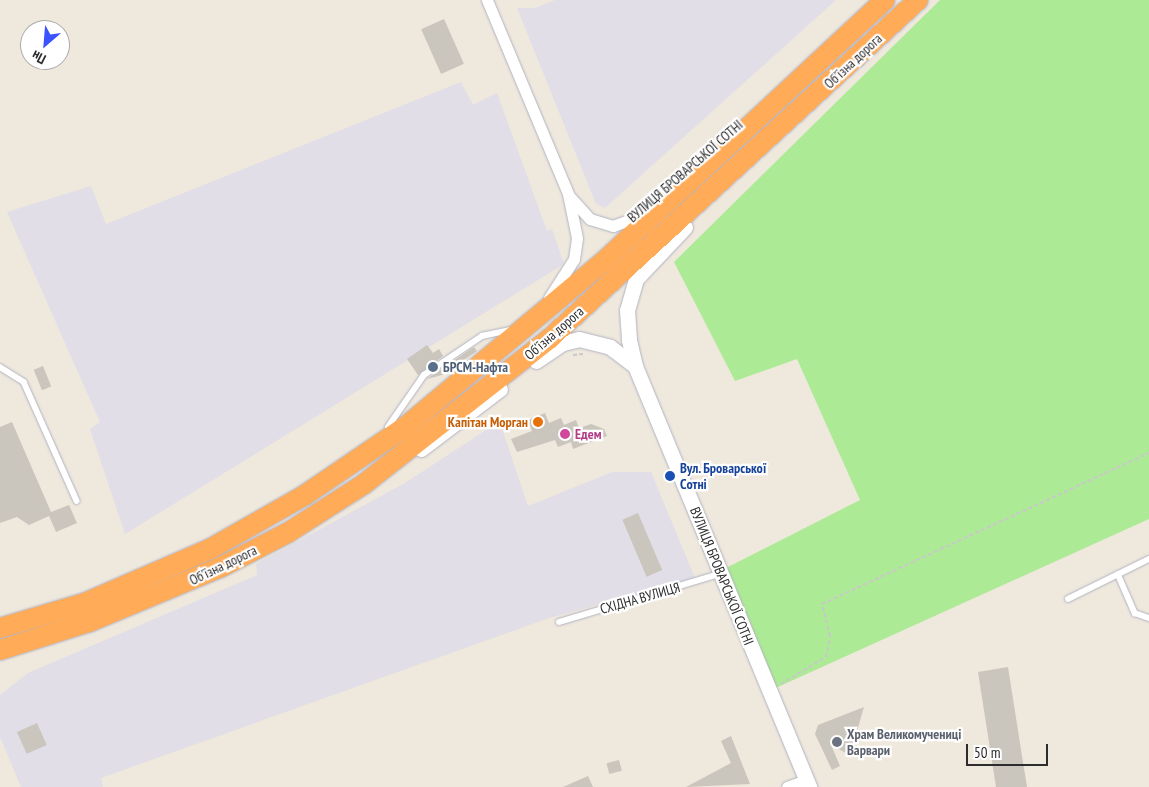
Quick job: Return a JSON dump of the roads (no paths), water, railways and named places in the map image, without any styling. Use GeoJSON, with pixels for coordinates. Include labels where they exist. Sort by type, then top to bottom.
{"type":"FeatureCollection","features":[{"type":"Feature","properties":{"kind":"highway","name":"Обʼїзна дорога"},"geometry":{"type":"LineString","coordinates":[[0,628],[145,579],[277,512],[405,427],[500,351],[557,302],[804,77],[885,0]]}},
{"type":"Feature","properties":{"kind":"highway","name":"Обʼїзна дорога"},"geometry":{"type":"LineString","coordinates":[[0,650],[89,622],[221,568],[289,532],[364,484],[549,339],[918,0]]}},
{"type":"Feature","properties":{"kind":"street","name":"ВУЛИЦЯ БРОВАРСЬКОЇ СОТНІ"},"geometry":{"type":"LineString","coordinates":[[487,0],[568,194],[577,238],[574,259],[552,296],[519,327],[500,351]]}},
{"type":"Feature","properties":{"kind":"street","name":"ВУЛИЦЯ БРОВАРСЬКОЇ СОТНІ"},"geometry":{"type":"LineString","coordinates":[[568,194],[590,219],[614,226],[625,224],[744,119],[804,77]]}},
{"type":"Feature","properties":{"kind":"street","name":"ВУЛИЦЯ БРОВАРСЬКОЇ СОТНІ"},"geometry":{"type":"LineString","coordinates":[[807,784],[635,366],[626,323],[636,279],[818,93]]}},
{"type":"Feature","properties":{"kind":"street"},"geometry":{"type":"LineString","coordinates":[[364,484],[444,435],[563,343],[595,342],[610,347],[635,366]]}},
{"type":"Feature","properties":{"kind":"street"},"geometry":{"type":"LineString","coordinates":[[787,787],[807,784]]}},
{"type":"Feature","properties":{"kind":"lane"},"geometry":{"type":"LineString","coordinates":[[277,512],[321,474],[392,424],[424,375],[482,336],[519,327],[557,302]]}},
{"type":"Feature","properties":{"kind":"lane"},"geometry":{"type":"LineString","coordinates":[[0,367],[24,382],[77,501]]}},
{"type":"Feature","properties":{"kind":"lane"},"geometry":{"type":"LineString","coordinates":[[1068,598],[1149,560]]}},
{"type":"Feature","properties":{"kind":"lane","name":"СХІДНА ВУЛИЦЯ"},"geometry":{"type":"LineString","coordinates":[[559,622],[721,573]]}},
{"type":"Feature","properties":{"kind":"lane"},"geometry":{"type":"LineString","coordinates":[[1118,574],[1135,613],[1149,618]]}},
{"type":"Feature","properties":{"kind":"place","name":"БРСМ-Нафта"},"geometry":{"type":"Point","coordinates":[433,367]}},
{"type":"Feature","properties":{"kind":"place","name":"Капітан Морган"},"geometry":{"type":"Point","coordinates":[538,422]}},
{"type":"Feature","properties":{"kind":"place","name":"Едем"},"geometry":{"type":"Point","coordinates":[565,434]}},
{"type":"Feature","properties":{"kind":"place","name":"Вул. Броварської Cотні"},"geometry":{"type":"Point","coordinates":[670,476]}},
{"type":"Feature","properties":{"kind":"place","name":"Храм Великомучениці Варвари"},"geometry":{"type":"Point","coordinates":[837,742]}}]}
